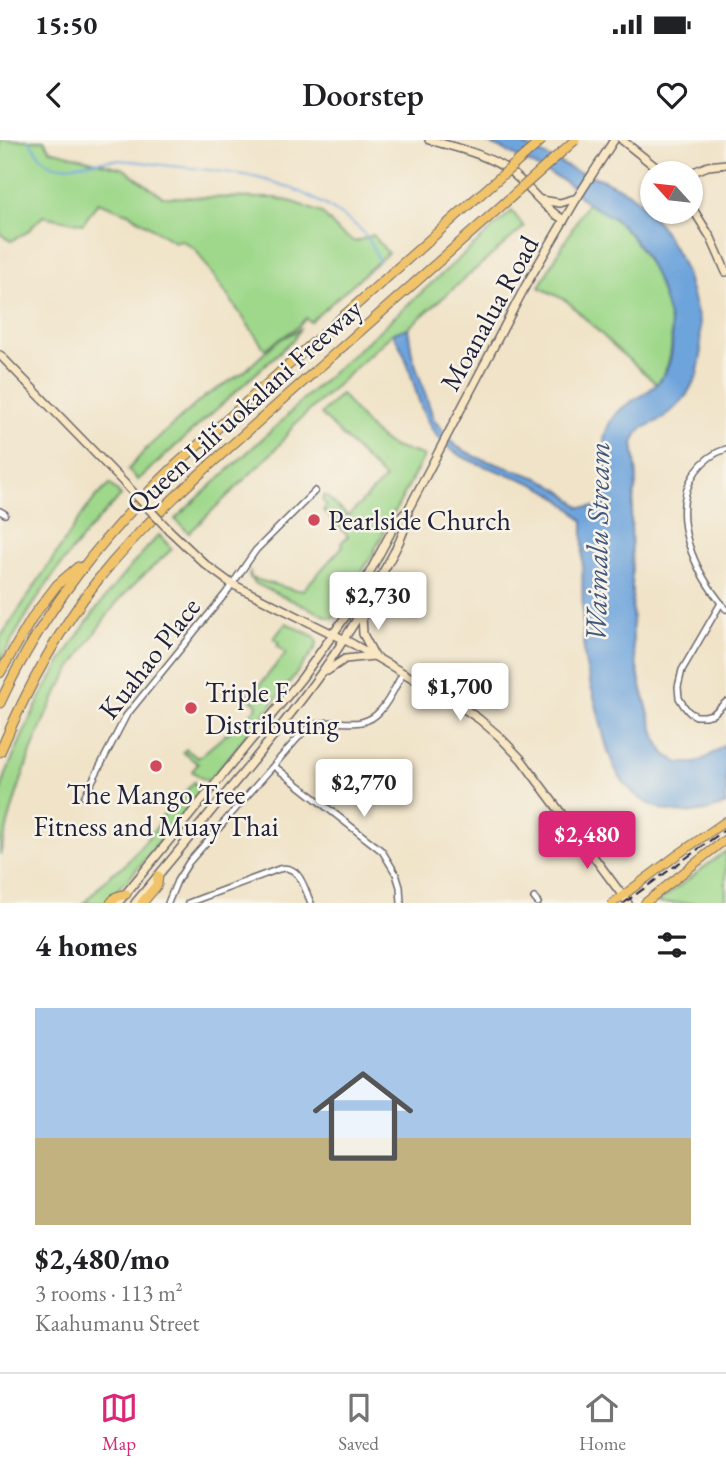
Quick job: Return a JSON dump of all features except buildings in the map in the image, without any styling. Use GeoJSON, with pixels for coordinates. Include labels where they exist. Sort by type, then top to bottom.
{"type":"FeatureCollection","features":[{"type":"Feature","properties":{"kind":"highway","name":"Queen Liliʻuokalani Freeway"},"geometry":{"type":"LineString","coordinates":[[0,703],[39,629],[94,551],[151,489],[541,140]]}},
{"type":"Feature","properties":{"kind":"highway","name":"Queen Liliʻuokalani Freeway"},"geometry":{"type":"LineString","coordinates":[[0,752],[36,675],[62,630],[96,582],[136,536],[196,477],[575,140]]}},
{"type":"Feature","properties":{"kind":"highway"},"geometry":{"type":"LineString","coordinates":[[0,673],[34,615],[57,586],[94,551]]}},
{"type":"Feature","properties":{"kind":"highway"},"geometry":{"type":"LineString","coordinates":[[142,903],[157,885],[158,876]]}},
{"type":"Feature","properties":{"kind":"highway"},"geometry":{"type":"LineString","coordinates":[[111,903],[116,897],[125,894]]}},
{"type":"Feature","properties":{"kind":"main road"},"geometry":{"type":"LineString","coordinates":[[429,140],[480,155],[498,164],[519,179],[552,212],[565,220]]}},
{"type":"Feature","properties":{"kind":"main road","name":"Moanalua Road"},"geometry":{"type":"LineString","coordinates":[[118,903],[284,702],[334,634],[364,586],[397,521],[408,510],[526,285],[614,140]]}},
{"type":"Feature","properties":{"kind":"main road"},"geometry":{"type":"LineString","coordinates":[[622,140],[648,161]]}},
{"type":"Feature","properties":{"kind":"main road"},"geometry":{"type":"LineString","coordinates":[[704,168],[726,164]]}},
{"type":"Feature","properties":{"kind":"main road"},"geometry":{"type":"LineString","coordinates":[[540,200],[560,203],[577,198]]}},
{"type":"Feature","properties":{"kind":"main road"},"geometry":{"type":"LineString","coordinates":[[702,224],[726,272]]}},
{"type":"Feature","properties":{"kind":"main road"},"geometry":{"type":"LineString","coordinates":[[0,355],[206,565],[232,584],[345,639],[467,711],[499,736],[511,748],[625,900]]}},
{"type":"Feature","properties":{"kind":"main road","name":"Moanalua Road"},"geometry":{"type":"LineString","coordinates":[[135,903],[319,678],[362,612],[407,525],[408,510]]}},
{"type":"Feature","properties":{"kind":"main road"},"geometry":{"type":"LineString","coordinates":[[362,612],[363,632],[374,656]]}},
{"type":"Feature","properties":{"kind":"main road"},"geometry":{"type":"LineString","coordinates":[[319,678],[345,659],[374,656]]}},
{"type":"Feature","properties":{"kind":"main road"},"geometry":{"type":"LineString","coordinates":[[614,903],[625,900],[677,855],[726,821]]}},
{"type":"Feature","properties":{"kind":"main road"},"geometry":{"type":"LineString","coordinates":[[645,903],[726,839]]}},
{"type":"Feature","properties":{"kind":"street"},"geometry":{"type":"LineString","coordinates":[[726,449],[708,458],[698,469],[686,492],[684,511],[685,530],[694,560],[726,609]]}},
{"type":"Feature","properties":{"kind":"street","name":"Kuahao Place"},"geometry":{"type":"LineString","coordinates":[[84,797],[126,716],[253,554],[314,491]]}},
{"type":"Feature","properties":{"kind":"street"},"geometry":{"type":"LineString","coordinates":[[721,603],[682,670],[678,687],[679,698],[689,712],[696,716],[713,714],[726,702]]}},
{"type":"Feature","properties":{"kind":"street"},"geometry":{"type":"LineString","coordinates":[[176,903],[168,902],[189,862],[303,732],[315,723],[324,721],[359,723],[373,717],[403,673]]}},
{"type":"Feature","properties":{"kind":"street"},"geometry":{"type":"LineString","coordinates":[[274,766],[382,850],[396,874],[401,903]]}},
{"type":"Feature","properties":{"kind":"street"},"geometry":{"type":"LineString","coordinates":[[188,903],[285,867],[295,871],[311,903]]}},
{"type":"Feature","properties":{"kind":"green space"},"geometry":{"type":"Polygon","coordinates":[[[0,140],[44,140],[50,150],[124,169],[163,197],[275,198],[293,202],[322,213],[339,232],[355,242],[373,235],[388,253],[310,322],[306,318],[299,326],[265,349],[195,249],[181,240],[174,242],[130,214],[98,202],[83,224],[43,216],[27,232],[11,241],[0,234],[0,140]]]}},
{"type":"Feature","properties":{"kind":"green space"},"geometry":{"type":"Polygon","coordinates":[[[587,203],[619,223],[632,238],[645,256],[665,300],[671,345],[667,366],[657,384],[567,301],[539,287],[587,203]]]}},
{"type":"Feature","properties":{"kind":"green space"},"geometry":{"type":"Polygon","coordinates":[[[512,211],[524,227],[408,328],[393,333],[294,425],[276,449],[189,533],[175,519],[302,400],[512,211]]]}},
{"type":"Feature","properties":{"kind":"green space"},"geometry":{"type":"Polygon","coordinates":[[[300,329],[294,339],[138,480],[128,470],[146,449],[204,397],[244,372],[277,341],[300,329]]]}},
{"type":"Feature","properties":{"kind":"green space"},"geometry":{"type":"Polygon","coordinates":[[[341,394],[371,430],[385,442],[424,456],[372,555],[337,614],[330,618],[256,584],[249,576],[250,573],[251,578],[303,590],[343,546],[341,543],[348,536],[323,510],[327,506],[322,500],[325,495],[348,516],[385,479],[321,414],[341,394]]]}},
{"type":"Feature","properties":{"kind":"green space"},"geometry":{"type":"Polygon","coordinates":[[[110,484],[121,496],[54,574],[0,662],[0,638],[84,512],[110,484]]]}},
{"type":"Feature","properties":{"kind":"green space"},"geometry":{"type":"Polygon","coordinates":[[[159,535],[172,549],[115,605],[54,699],[22,776],[0,855],[1,790],[31,717],[62,660],[97,608],[159,535]]]}},
{"type":"Feature","properties":{"kind":"green space"},"geometry":{"type":"Polygon","coordinates":[[[286,623],[315,637],[315,649],[210,780],[204,780],[192,771],[198,764],[183,752],[186,749],[198,758],[256,709],[257,704],[247,697],[286,653],[274,638],[286,623]]]}},
{"type":"Feature","properties":{"kind":"green space"},"geometry":{"type":"Polygon","coordinates":[[[194,782],[199,789],[198,795],[128,880],[107,903],[84,903],[112,873],[123,867],[194,782]]]}},
{"type":"Feature","properties":{"kind":"green space"},"geometry":{"type":"Polygon","coordinates":[[[726,851],[726,903],[657,903],[726,851]]]}},
{"type":"Feature","properties":{"kind":"water","name":"Waimalu Stream"},"geometry":{"type":"Polygon","coordinates":[[[482,140],[514,140],[576,171],[628,192],[640,202],[640,224],[659,224],[686,273],[700,324],[701,356],[697,376],[678,405],[662,419],[643,428],[633,443],[637,477],[631,516],[633,648],[656,739],[665,754],[679,763],[695,763],[726,744],[726,804],[711,809],[681,813],[652,805],[639,798],[618,774],[605,741],[585,657],[582,602],[583,521],[566,504],[546,490],[474,462],[448,447],[437,436],[426,418],[405,357],[393,333],[408,328],[412,354],[434,420],[456,446],[476,457],[541,479],[563,492],[580,507],[602,507],[608,480],[604,447],[607,429],[620,410],[655,386],[668,366],[672,351],[672,334],[665,303],[657,280],[639,246],[622,226],[581,198],[564,181],[482,140]]]}},
{"type":"Feature","properties":{"kind":"waterway"},"geometry":{"type":"LineString","coordinates":[[29,140],[44,160],[56,166],[106,160],[128,161],[237,174],[276,183],[315,199],[351,222],[367,237],[379,262]]}},
{"type":"Feature","properties":{"kind":"railway"},"geometry":{"type":"LineString","coordinates":[[624,903],[726,829]]}},
{"type":"Feature","properties":{"kind":"place","name":"Pearlside Church"},"geometry":{"type":"Point","coordinates":[314,520]}},
{"type":"Feature","properties":{"kind":"place","name":"Triple F Distributing"},"geometry":{"type":"Point","coordinates":[191,708]}},
{"type":"Feature","properties":{"kind":"place","name":"The Mango Tree Fitness and Muay Thai"},"geometry":{"type":"Point","coordinates":[156,766]}}]}
